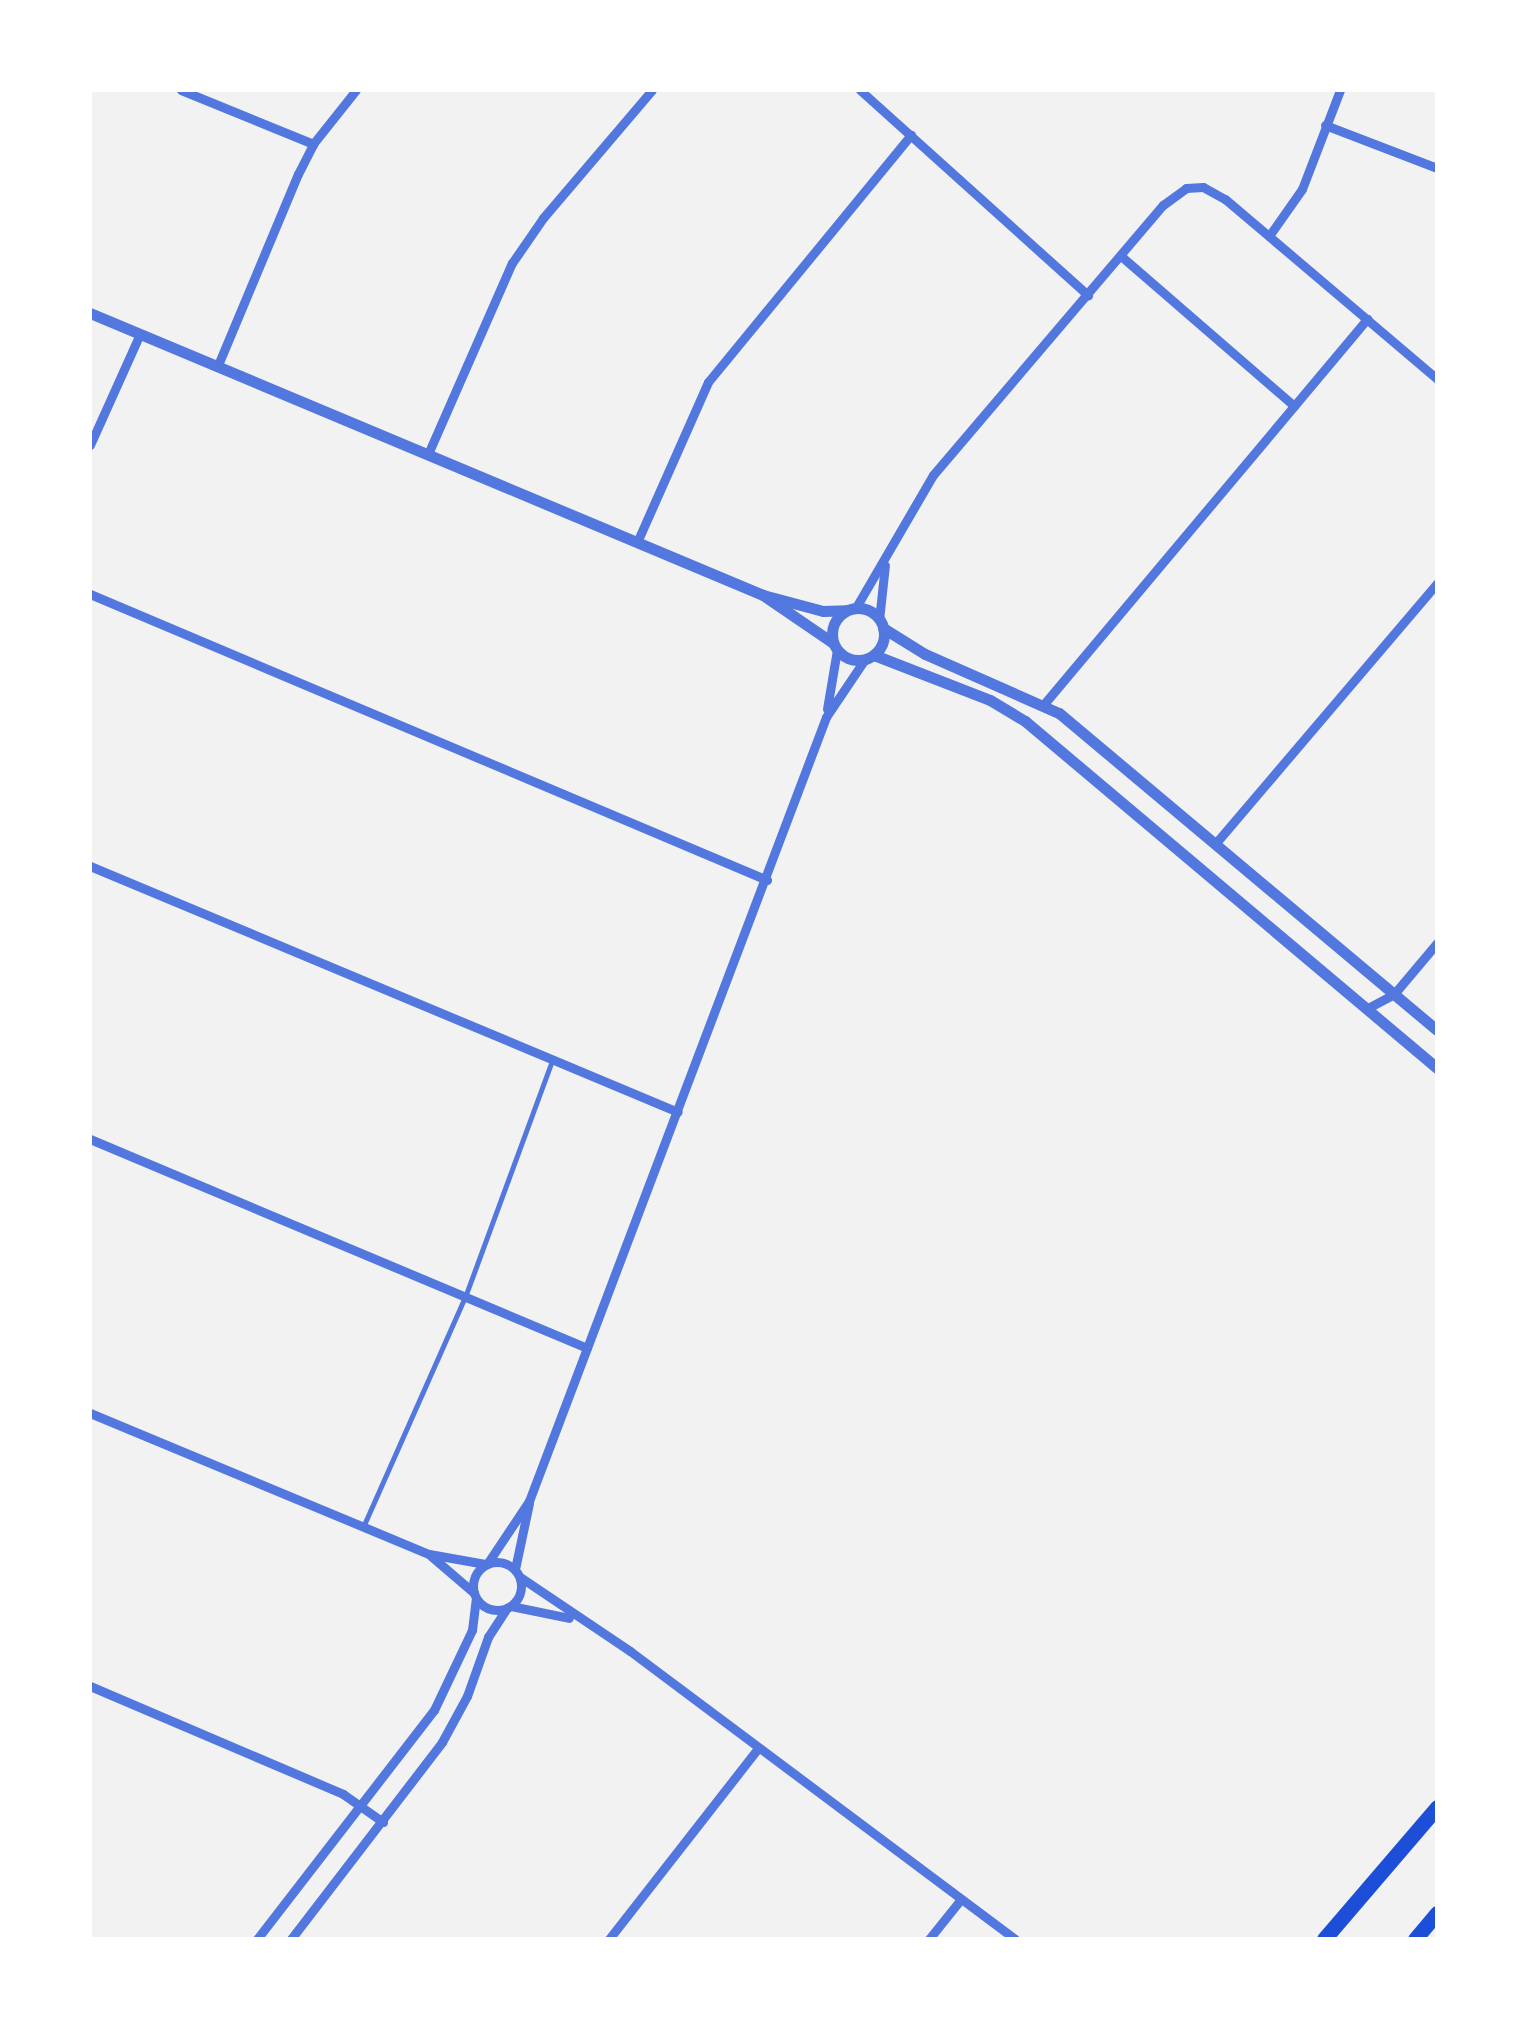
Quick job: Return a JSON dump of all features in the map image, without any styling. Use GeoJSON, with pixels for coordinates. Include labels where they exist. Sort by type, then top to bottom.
{"type":"FeatureCollection","features":[{"type":"Feature","properties":{"kind":"highway"},"geometry":{"type":"LineString","coordinates":[[1324,1939],[1437,1806]]}},
{"type":"Feature","properties":{"kind":"highway"},"geometry":{"type":"LineString","coordinates":[[1415,1939],[1437,1913]]}},
{"type":"Feature","properties":{"kind":"street"},"geometry":{"type":"LineString","coordinates":[[181,90],[313,144]]}},
{"type":"Feature","properties":{"kind":"street"},"geometry":{"type":"LineString","coordinates":[[218,365],[313,144],[356,90]]}},
{"type":"Feature","properties":{"kind":"street"},"geometry":{"type":"LineString","coordinates":[[428,454],[512,262],[543,218],[652,90]]}},
{"type":"Feature","properties":{"kind":"street"},"geometry":{"type":"LineString","coordinates":[[860,90],[1088,295]]}},
{"type":"Feature","properties":{"kind":"street"},"geometry":{"type":"LineString","coordinates":[[1269,236],[1296,200],[1340,90]]}},
{"type":"Feature","properties":{"kind":"street"},"geometry":{"type":"LineString","coordinates":[[1326,125],[1437,168]]}},
{"type":"Feature","properties":{"kind":"street"},"geometry":{"type":"LineString","coordinates":[[638,540],[708,382],[910,135]]}},
{"type":"Feature","properties":{"kind":"street"},"geometry":{"type":"LineString","coordinates":[[291,1939],[383,1822],[456,1720],[480,1653],[520,1596],[518,1573],[529,1500],[826,717],[837,671],[835,621],[851,609],[885,562],[918,495],[1171,197],[1194,186],[1225,199],[1437,379]]}},
{"type":"Feature","properties":{"kind":"street"},"geometry":{"type":"LineString","coordinates":[[1120,256],[1294,406]]}},
{"type":"Feature","properties":{"kind":"street"},"geometry":{"type":"LineString","coordinates":[[90,313],[763,595],[823,611],[868,611],[924,654],[1044,704],[1437,1030]]}},
{"type":"Feature","properties":{"kind":"street"},"geometry":{"type":"LineString","coordinates":[[1044,704],[1367,320]]}},
{"type":"Feature","properties":{"kind":"street"},"geometry":{"type":"LineString","coordinates":[[90,445],[140,334]]}},
{"type":"Feature","properties":{"kind":"street"},"geometry":{"type":"LineString","coordinates":[[826,717],[883,640],[885,562]]}},
{"type":"Feature","properties":{"kind":"street"},"geometry":{"type":"LineString","coordinates":[[1215,844],[1437,582]]}},
{"type":"Feature","properties":{"kind":"street"},"geometry":{"type":"LineString","coordinates":[[90,594],[767,880]]}},
{"type":"Feature","properties":{"kind":"street"},"geometry":{"type":"LineString","coordinates":[[763,595],[849,659],[869,657],[990,700],[1025,721],[1437,1068]]}},
{"type":"Feature","properties":{"kind":"street"},"geometry":{"type":"LineString","coordinates":[[90,866],[678,1112]]}},
{"type":"Feature","properties":{"kind":"street"},"geometry":{"type":"LineString","coordinates":[[1366,1009],[1394,994],[1437,944]]}},
{"type":"Feature","properties":{"kind":"street"},"geometry":{"type":"LineString","coordinates":[[90,1139],[587,1348]]}},
{"type":"Feature","properties":{"kind":"street"},"geometry":{"type":"LineString","coordinates":[[90,1413],[429,1554],[486,1564],[500,1561],[581,1622],[630,1652],[1014,1939]]}},
{"type":"Feature","properties":{"kind":"street"},"geometry":{"type":"LineString","coordinates":[[262,1937],[434,1710],[472,1630],[474,1578],[529,1500]]}},
{"type":"Feature","properties":{"kind":"street"},"geometry":{"type":"LineString","coordinates":[[429,1554],[490,1609],[509,1607],[581,1622]]}},
{"type":"Feature","properties":{"kind":"street"},"geometry":{"type":"LineString","coordinates":[[90,1686],[362,1805],[383,1822]]}},
{"type":"Feature","properties":{"kind":"street"},"geometry":{"type":"LineString","coordinates":[[610,1939],[758,1748]]}},
{"type":"Feature","properties":{"kind":"street"},"geometry":{"type":"LineString","coordinates":[[929,1939],[961,1899]]}},
{"type":"Feature","properties":{"kind":"lane"},"geometry":{"type":"LineString","coordinates":[[363,1527],[465,1297],[552,1060]]}}]}
